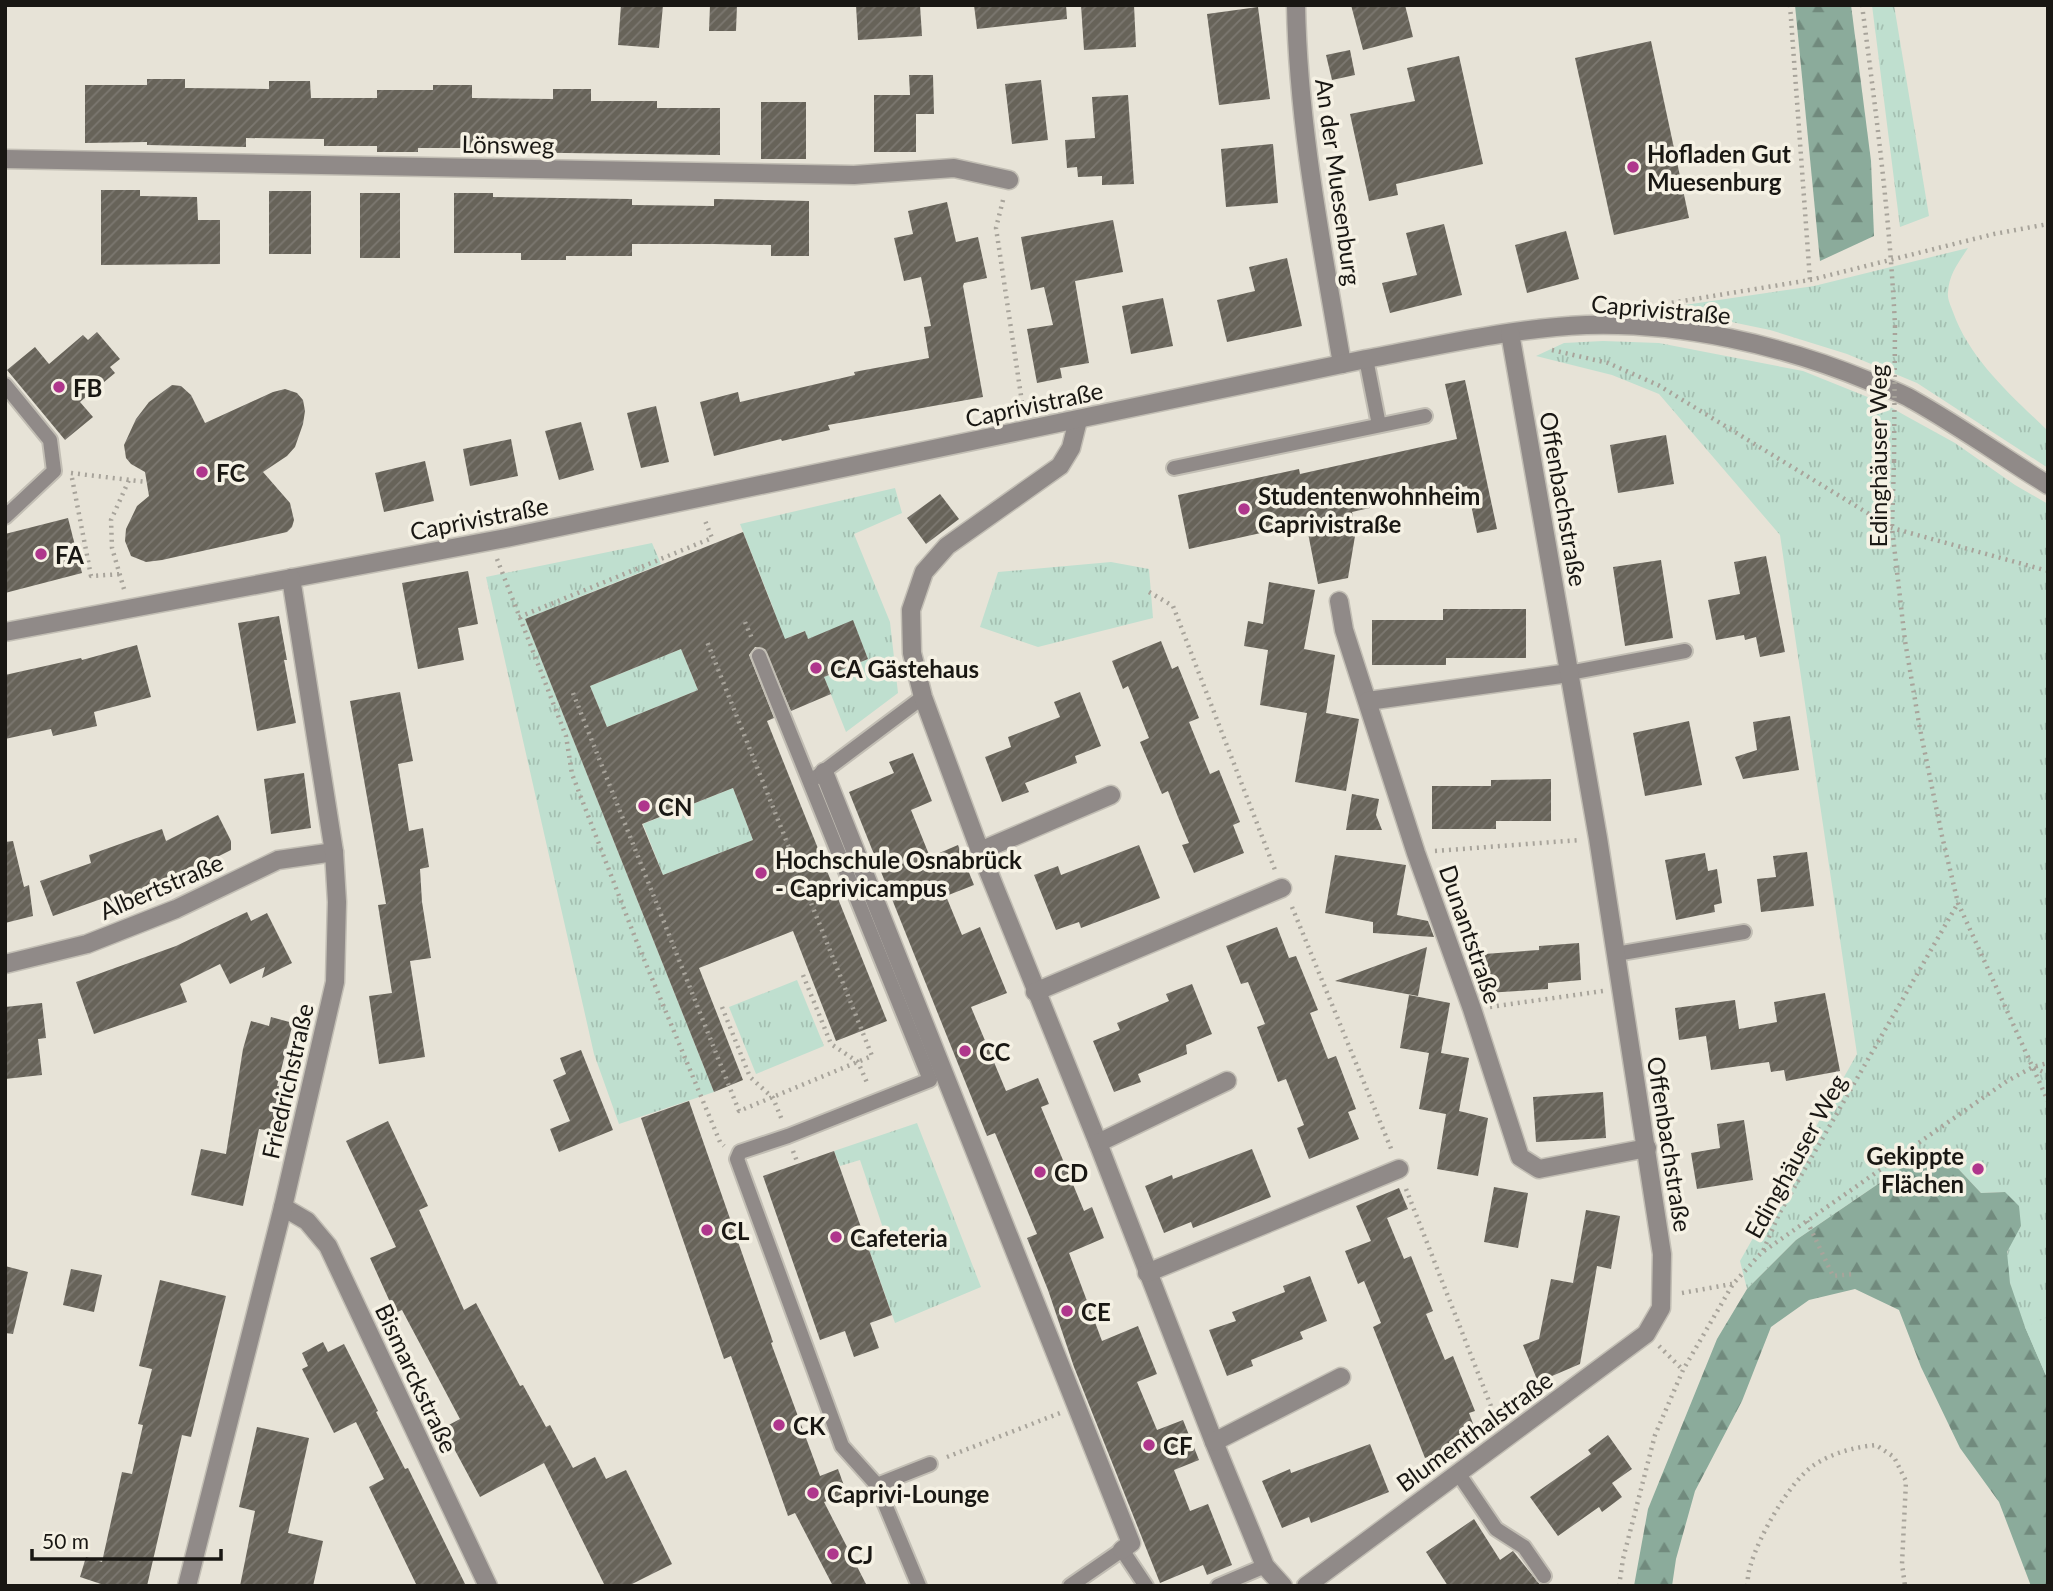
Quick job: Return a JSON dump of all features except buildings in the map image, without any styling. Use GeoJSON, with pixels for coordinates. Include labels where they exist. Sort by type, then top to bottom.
{"type":"FeatureCollection","features":[{"type":"Feature","properties":{"kind":"street","name":"An der Muesenburg"},"geometry":{"type":"LineString","coordinates":[[1296,5],[1297,64],[1311,175],[1342,364]]}},
{"type":"Feature","properties":{"kind":"street","name":"Lönsweg"},"geometry":{"type":"LineString","coordinates":[[5,159],[853,175],[954,168],[1009,180]]}},
{"type":"Feature","properties":{"kind":"street","name":"Caprivistraße"},"geometry":{"type":"LineString","coordinates":[[5,632],[490,541],[1366,359],[1510,333],[1583,325],[1612,325],[1705,335],[1777,350],[1835,367],[1912,399],[2048,485]]}},
{"type":"Feature","properties":{"kind":"street","name":"Offenbachstraße"},"geometry":{"type":"LineString","coordinates":[[1510,333],[1598,838],[1647,1148],[1662,1254],[1662,1303]]}},
{"type":"Feature","properties":{"kind":"street"},"geometry":{"type":"LineString","coordinates":[[1078,420],[1071,448],[1060,466],[947,546],[924,572],[911,610],[912,653],[923,697],[1035,992],[1098,1143],[1265,1566],[1283,1586]]}},
{"type":"Feature","properties":{"kind":"street","name":"Friedrichstraße"},"geometry":{"type":"LineString","coordinates":[[187,1586],[283,1207],[335,982],[337,902],[334,852],[291,578]]}},
{"type":"Feature","properties":{"kind":"street","name":"Dunantstraße"},"geometry":{"type":"LineString","coordinates":[[1339,601],[1344,630],[1416,853],[1472,1009],[1520,1157],[1539,1169],[1647,1148]]}},
{"type":"Feature","properties":{"kind":"street"},"geometry":{"type":"LineString","coordinates":[[1368,701],[1569,673]]}},
{"type":"Feature","properties":{"kind":"street"},"geometry":{"type":"LineString","coordinates":[[817,777],[1077,1406],[1131,1543],[1122,1550]]}},
{"type":"Feature","properties":{"kind":"street"},"geometry":{"type":"LineString","coordinates":[[980,851],[1111,795]]}},
{"type":"Feature","properties":{"kind":"street","name":"Albertstraße"},"geometry":{"type":"LineString","coordinates":[[5,964],[87,944],[176,909],[278,860],[334,852]]}},
{"type":"Feature","properties":{"kind":"street"},"geometry":{"type":"LineString","coordinates":[[1035,992],[1282,888]]}},
{"type":"Feature","properties":{"kind":"street"},"geometry":{"type":"LineString","coordinates":[[1098,1143],[1227,1081]]}},
{"type":"Feature","properties":{"kind":"street"},"geometry":{"type":"LineString","coordinates":[[1147,1272],[1399,1170]]}},
{"type":"Feature","properties":{"kind":"street","name":"Bismarckstraße"},"geometry":{"type":"LineString","coordinates":[[283,1207],[307,1221],[328,1246],[488,1586]]}},
{"type":"Feature","properties":{"kind":"street","name":"Blumenthalstraße"},"geometry":{"type":"LineString","coordinates":[[1306,1586],[1646,1334],[1662,1303]]}},
{"type":"Feature","properties":{"kind":"street"},"geometry":{"type":"LineString","coordinates":[[1214,1442],[1341,1377]]}},
{"type":"Feature","properties":{"kind":"lane"},"geometry":{"type":"LineString","coordinates":[[1366,359],[1378,425]]}},
{"type":"Feature","properties":{"kind":"lane"},"geometry":{"type":"LineString","coordinates":[[5,385],[50,440],[54,471],[5,517]]}},
{"type":"Feature","properties":{"kind":"lane"},"geometry":{"type":"LineString","coordinates":[[1174,468],[1426,415]]}},
{"type":"Feature","properties":{"kind":"lane"},"geometry":{"type":"LineString","coordinates":[[1569,673],[1685,651]]}},
{"type":"Feature","properties":{"kind":"lane"},"geometry":{"type":"LineString","coordinates":[[759,656],[817,777],[930,1080],[740,1152],[737,1159],[842,1446],[877,1485],[919,1586]]}},
{"type":"Feature","properties":{"kind":"lane"},"geometry":{"type":"LineString","coordinates":[[817,777],[923,697]]}},
{"type":"Feature","properties":{"kind":"lane"},"geometry":{"type":"LineString","coordinates":[[1616,954],[1744,933]]}},
{"type":"Feature","properties":{"kind":"lane"},"geometry":{"type":"LineString","coordinates":[[877,1485],[930,1464]]}},
{"type":"Feature","properties":{"kind":"lane"},"geometry":{"type":"LineString","coordinates":[[1458,1473],[1496,1530],[1524,1547],[1545,1576]]}},
{"type":"Feature","properties":{"kind":"lane"},"geometry":{"type":"LineString","coordinates":[[1070,1586],[1122,1550],[1146,1586]]}},
{"type":"Feature","properties":{"kind":"lane"},"geometry":{"type":"LineString","coordinates":[[1218,1586],[1265,1566]]}},
{"type":"Feature","properties":{"kind":"path"},"geometry":{"type":"LineString","coordinates":[[1790,5],[1810,280]]}},
{"type":"Feature","properties":{"kind":"path","name":"Edinghäuser Weg"},"geometry":{"type":"LineString","coordinates":[[1862,5],[1892,260],[1895,326],[1892,528],[1905,640],[1920,729],[1958,903],[2048,1101]]}},
{"type":"Feature","properties":{"kind":"path"},"geometry":{"type":"LineString","coordinates":[[1009,180],[996,228],[1027,431]]}},
{"type":"Feature","properties":{"kind":"path"},"geometry":{"type":"LineString","coordinates":[[1650,308],[1662,303],[1810,280],[1994,234],[2048,224]]}},
{"type":"Feature","properties":{"kind":"path"},"geometry":{"type":"LineString","coordinates":[[1510,333],[1551,349],[1608,363],[1658,385],[1892,528],[2048,572]]}},
{"type":"Feature","properties":{"kind":"path"},"geometry":{"type":"LineString","coordinates":[[71,474],[91,576],[122,574]]}},
{"type":"Feature","properties":{"kind":"path"},"geometry":{"type":"LineString","coordinates":[[83,475],[147,482]]}},
{"type":"Feature","properties":{"kind":"path"},"geometry":{"type":"LineString","coordinates":[[128,608],[122,574],[112,548],[111,520],[129,480]]}},
{"type":"Feature","properties":{"kind":"path"},"geometry":{"type":"LineString","coordinates":[[519,617],[680,554],[712,538]]}},
{"type":"Feature","properties":{"kind":"path"},"geometry":{"type":"LineString","coordinates":[[490,541],[566,736],[572,774],[636,940],[720,1142]]}},
{"type":"Feature","properties":{"kind":"path"},"geometry":{"type":"LineString","coordinates":[[1149,592],[1173,606],[1282,888]]}},
{"type":"Feature","properties":{"kind":"path"},"geometry":{"type":"LineString","coordinates":[[573,693],[739,1111],[872,1056],[706,639]]}},
{"type":"Feature","properties":{"kind":"path"},"geometry":{"type":"LineString","coordinates":[[1416,853],[1598,838]]}},
{"type":"Feature","properties":{"kind":"path","name":"Edinghäuser Weg"},"geometry":{"type":"LineString","coordinates":[[1619,1586],[1623,1559],[1655,1435],[1683,1370],[1732,1284],[1763,1251],[1779,1214],[1958,903]]}},
{"type":"Feature","properties":{"kind":"path"},"geometry":{"type":"LineString","coordinates":[[803,975],[831,1044],[858,1062],[874,1101]]}},
{"type":"Feature","properties":{"kind":"path"},"geometry":{"type":"LineString","coordinates":[[1472,1009],[1620,988]]}},
{"type":"Feature","properties":{"kind":"path"},"geometry":{"type":"LineString","coordinates":[[722,1007],[750,1077]]}},
{"type":"Feature","properties":{"kind":"path"},"geometry":{"type":"LineString","coordinates":[[1763,1251],[2007,1081],[2033,1067],[2048,1063]]}},
{"type":"Feature","properties":{"kind":"path"},"geometry":{"type":"LineString","coordinates":[[2033,1067],[2048,1074]]}},
{"type":"Feature","properties":{"kind":"path"},"geometry":{"type":"LineString","coordinates":[[1807,1221],[1833,1276],[1853,1274]]}},
{"type":"Feature","properties":{"kind":"path"},"geometry":{"type":"LineString","coordinates":[[1662,1303],[1732,1284]]}},
{"type":"Feature","properties":{"kind":"path"},"geometry":{"type":"LineString","coordinates":[[1646,1334],[1683,1370]]}},
{"type":"Feature","properties":{"kind":"path"},"geometry":{"type":"LineString","coordinates":[[930,1464],[1077,1406]]}},
{"type":"Feature","properties":{"kind":"path"},"geometry":{"type":"LineString","coordinates":[[1747,1586],[1751,1564],[1772,1519],[1790,1489],[1814,1465],[1855,1447],[1876,1445],[1894,1457],[1906,1481],[1902,1564],[1905,1586]]}},
{"type":"Feature","properties":{"kind":"green space"},"geometry":{"type":"Polygon","coordinates":[[[1795,5],[1851,5],[1871,161],[1874,236],[1820,261],[1795,5]]]}},
{"type":"Feature","properties":{"kind":"green space"},"geometry":{"type":"Polygon","coordinates":[[[1872,5],[1894,5],[1929,216],[1900,227],[1872,5]]]}},
{"type":"Feature","properties":{"kind":"green space"},"geometry":{"type":"Polygon","coordinates":[[[1968,248],[1950,280],[1950,305],[1960,329],[1981,362],[2048,431],[2048,468],[1917,383],[1847,354],[1770,330],[1664,308],[1814,286],[1968,248]]]}},
{"type":"Feature","properties":{"kind":"green space"},"geometry":{"type":"Polygon","coordinates":[[[1564,343],[1659,343],[1803,371],[1885,404],[1955,443],[2015,485],[2048,504],[2048,1380],[2020,1315],[2009,1278],[2008,1250],[2021,1226],[2005,1192],[1981,1193],[1950,1160],[1925,1152],[1796,1240],[1747,1289],[1740,1261],[1857,1054],[1780,535],[1659,394],[1612,375],[1536,356],[1564,343]]]}},
{"type":"Feature","properties":{"kind":"green space"},"geometry":{"type":"Polygon","coordinates":[[[895,488],[902,513],[854,534],[890,622],[898,693],[846,732],[824,677],[868,659],[853,621],[808,639],[804,631],[776,643],[774,610],[740,524],[895,488]]]}},
{"type":"Feature","properties":{"kind":"green space"},"geometry":{"type":"Polygon","coordinates":[[[652,543],[661,564],[525,619],[714,1092],[619,1124],[594,1054],[486,577],[652,543]]]}},
{"type":"Feature","properties":{"kind":"green space"},"geometry":{"type":"Polygon","coordinates":[[[1111,562],[1149,569],[1153,618],[1038,647],[980,627],[998,572],[1111,562]]]}},
{"type":"Feature","properties":{"kind":"green space"},"geometry":{"type":"Polygon","coordinates":[[[681,649],[698,690],[607,727],[590,686],[681,649]]]}},
{"type":"Feature","properties":{"kind":"green space"},"geometry":{"type":"Polygon","coordinates":[[[733,788],[753,840],[663,875],[643,824],[733,788]]]}},
{"type":"Feature","properties":{"kind":"green space"},"geometry":{"type":"Polygon","coordinates":[[[797,980],[824,1046],[756,1074],[729,1007],[797,980]]]}},
{"type":"Feature","properties":{"kind":"green space"},"geometry":{"type":"Polygon","coordinates":[[[917,1123],[981,1287],[895,1323],[864,1235],[883,1228],[860,1160],[840,1166],[834,1151],[917,1123]]]}},
{"type":"Feature","properties":{"kind":"green space"},"geometry":{"type":"Polygon","coordinates":[[[1925,1152],[1950,1160],[1981,1193],[2005,1192],[2019,1206],[2021,1226],[2007,1252],[2010,1283],[2048,1380],[2048,1586],[2031,1586],[1999,1502],[1960,1448],[1921,1367],[1899,1310],[1855,1289],[1809,1300],[1771,1327],[1742,1401],[1695,1491],[1676,1559],[1672,1586],[1634,1586],[1648,1509],[1717,1339],[1747,1289],[1796,1240],[1925,1152]]]}},
{"type":"Feature","properties":{"kind":"green space"},"geometry":{"type":"Polygon","coordinates":[[[2048,1317],[2048,1380],[2025,1327],[2048,1317]]]}},
{"type":"Feature","properties":{"kind":"place","name":"Hofladen Gut Muesenburg"},"geometry":{"type":"Point","coordinates":[1633,167]}},
{"type":"Feature","properties":{"kind":"place","name":"FB"},"geometry":{"type":"Point","coordinates":[59,387]}},
{"type":"Feature","properties":{"kind":"place","name":"FC"},"geometry":{"type":"Point","coordinates":[202,472]}},
{"type":"Feature","properties":{"kind":"place","name":"Studentenwohnheim Caprivistraße"},"geometry":{"type":"Point","coordinates":[1244,509]}},
{"type":"Feature","properties":{"kind":"place","name":"FA"},"geometry":{"type":"Point","coordinates":[41,554]}},
{"type":"Feature","properties":{"kind":"place","name":"CA Gästehaus"},"geometry":{"type":"Point","coordinates":[816,668]}},
{"type":"Feature","properties":{"kind":"place","name":"CN"},"geometry":{"type":"Point","coordinates":[644,806]}},
{"type":"Feature","properties":{"kind":"place","name":"Hochschule Osnabrück - Caprivicampus"},"geometry":{"type":"Point","coordinates":[761,873]}},
{"type":"Feature","properties":{"kind":"place","name":"CC"},"geometry":{"type":"Point","coordinates":[965,1051]}},
{"type":"Feature","properties":{"kind":"place","name":"Gekippte Flächen"},"geometry":{"type":"Point","coordinates":[1978,1169]}},
{"type":"Feature","properties":{"kind":"place","name":"CD"},"geometry":{"type":"Point","coordinates":[1040,1172]}},
{"type":"Feature","properties":{"kind":"place","name":"CL"},"geometry":{"type":"Point","coordinates":[707,1230]}},
{"type":"Feature","properties":{"kind":"place","name":"Cafeteria"},"geometry":{"type":"Point","coordinates":[836,1237]}},
{"type":"Feature","properties":{"kind":"place","name":"CE"},"geometry":{"type":"Point","coordinates":[1067,1311]}},
{"type":"Feature","properties":{"kind":"place","name":"CK"},"geometry":{"type":"Point","coordinates":[779,1425]}},
{"type":"Feature","properties":{"kind":"place","name":"CF"},"geometry":{"type":"Point","coordinates":[1149,1445]}},
{"type":"Feature","properties":{"kind":"place","name":"Caprivi-Lounge"},"geometry":{"type":"Point","coordinates":[813,1493]}},
{"type":"Feature","properties":{"kind":"place","name":"CJ"},"geometry":{"type":"Point","coordinates":[833,1554]}}]}
